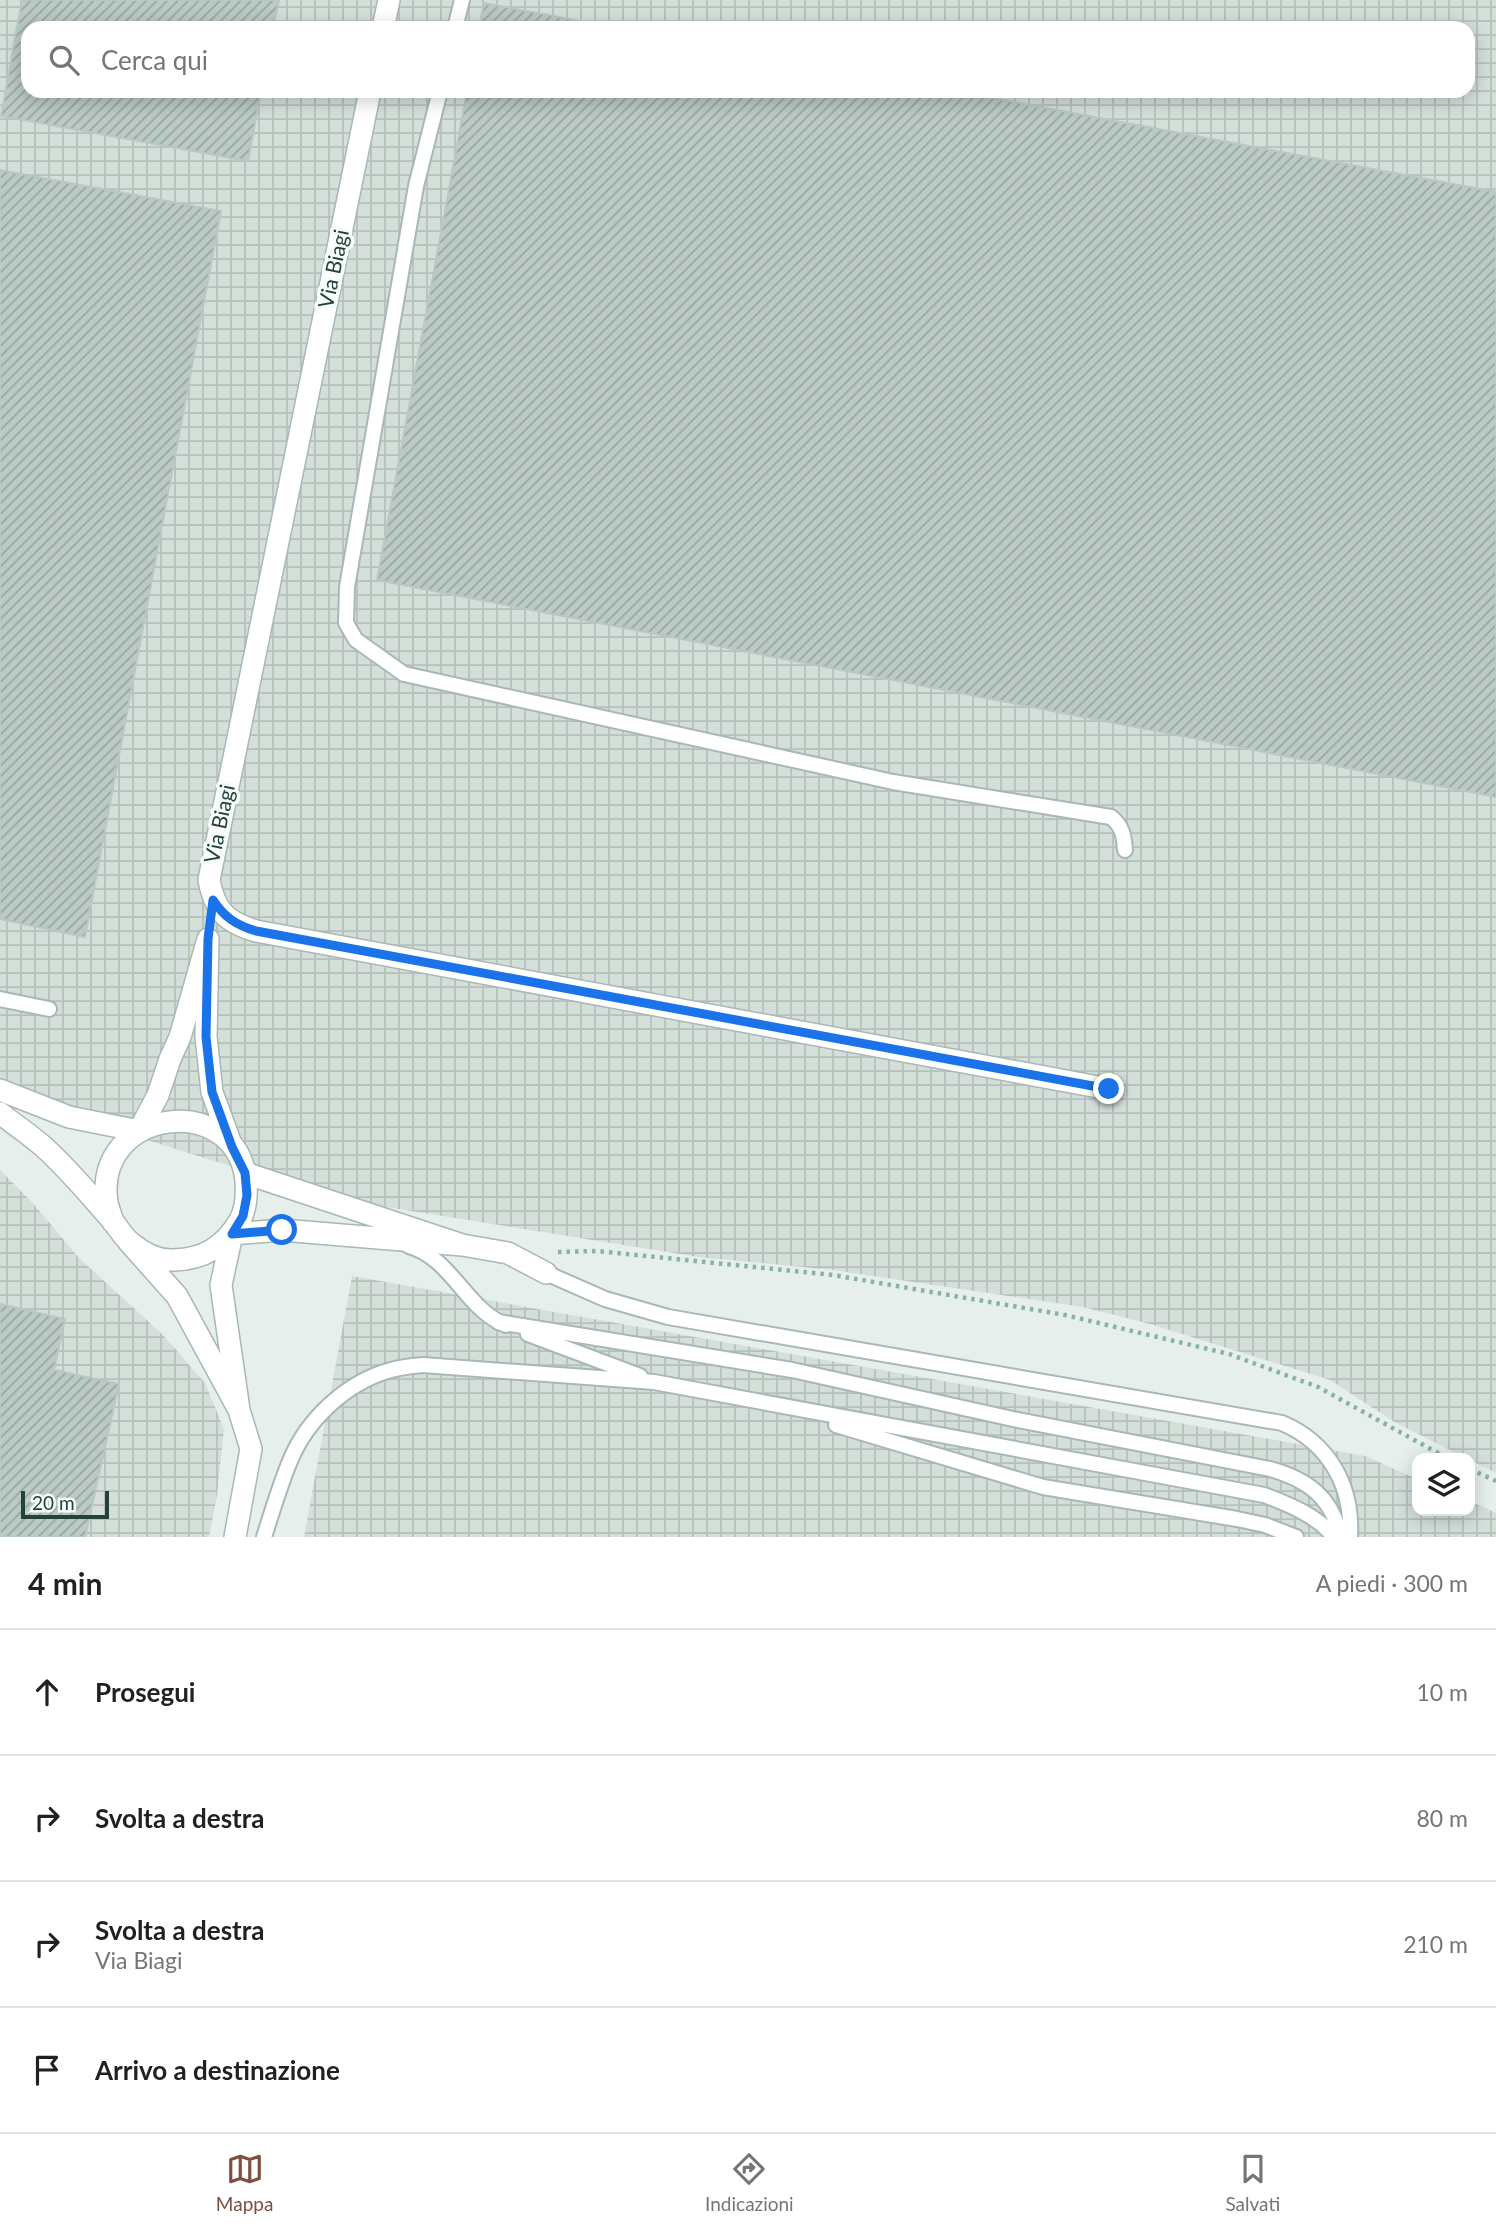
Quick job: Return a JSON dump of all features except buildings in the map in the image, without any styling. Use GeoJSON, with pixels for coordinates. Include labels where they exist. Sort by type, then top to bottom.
{"type":"FeatureCollection","features":[{"type":"Feature","properties":{"kind":"street"},"geometry":{"type":"LineString","coordinates":[[384,21],[389,0]]}},
{"type":"Feature","properties":{"kind":"street","name":"Via Biagi"},"geometry":{"type":"LineString","coordinates":[[208,942],[213,900],[209,880],[211,867],[369,98]]}},
{"type":"Feature","properties":{"kind":"street"},"geometry":{"type":"LineString","coordinates":[[213,900],[222,914],[239,926],[256,931],[1109,1089]]}},
{"type":"Feature","properties":{"kind":"street"},"geometry":{"type":"LineString","coordinates":[[139,1131],[158,1095],[180,1037],[208,942]]}},
{"type":"Feature","properties":{"kind":"street"},"geometry":{"type":"LineString","coordinates":[[128,1241],[147,1254],[169,1260],[193,1259],[214,1250],[232,1234],[243,1216],[247,1195],[245,1173],[232,1147],[212,1092],[206,1037],[208,942]]}},
{"type":"Feature","properties":{"kind":"street"},"geometry":{"type":"LineString","coordinates":[[0,1090],[69,1117],[139,1131]]}},
{"type":"Feature","properties":{"kind":"street"},"geometry":{"type":"LineString","coordinates":[[0,1113],[46,1148],[177,1296],[239,1410]]}},
{"type":"Feature","properties":{"kind":"street"},"geometry":{"type":"LineString","coordinates":[[113,1222],[107,1202],[107,1181],[112,1162],[124,1144],[139,1131],[163,1122],[189,1121],[220,1135],[232,1147]]}},
{"type":"Feature","properties":{"kind":"street"},"geometry":{"type":"LineString","coordinates":[[245,1173],[462,1245]]}},
{"type":"Feature","properties":{"kind":"street"},"geometry":{"type":"LineString","coordinates":[[232,1234],[282,1230],[462,1245],[508,1253],[546,1273]]}},
{"type":"Feature","properties":{"kind":"street"},"geometry":{"type":"LineString","coordinates":[[232,1234],[221,1285],[239,1410],[251,1449],[235,1537]]}},
{"type":"Feature","properties":{"kind":"lane"},"geometry":{"type":"LineString","coordinates":[[457,21],[462,0]]}},
{"type":"Feature","properties":{"kind":"lane"},"geometry":{"type":"LineString","coordinates":[[438,98],[416,186],[347,587],[346,623],[356,640],[404,674],[893,782],[1111,817],[1119,824],[1124,836],[1125,850]]}},
{"type":"Feature","properties":{"kind":"lane"},"geometry":{"type":"LineString","coordinates":[[0,999],[49,1009]]}},
{"type":"Feature","properties":{"kind":"lane"},"geometry":{"type":"LineString","coordinates":[[380,1238],[420,1249],[452,1274],[478,1306],[498,1322],[654,1382]]}},
{"type":"Feature","properties":{"kind":"lane"},"geometry":{"type":"LineString","coordinates":[[546,1273],[605,1299],[668,1317],[1282,1423],[1313,1440],[1326,1454],[1341,1482],[1348,1503],[1350,1537]]}},
{"type":"Feature","properties":{"kind":"lane"},"geometry":{"type":"LineString","coordinates":[[498,1322],[792,1370],[1013,1419],[1270,1469],[1294,1476],[1312,1488],[1328,1507],[1340,1537]]}},
{"type":"Feature","properties":{"kind":"lane"},"geometry":{"type":"LineString","coordinates":[[264,1537],[290,1459],[311,1424],[340,1396],[365,1380],[390,1370],[423,1365],[654,1382],[1264,1495],[1308,1516],[1327,1528],[1334,1537]]}},
{"type":"Feature","properties":{"kind":"lane"},"geometry":{"type":"LineString","coordinates":[[764,1403],[1043,1487],[1237,1518],[1296,1537]]}},
{"type":"Feature","properties":{"kind":"path"},"geometry":{"type":"LineString","coordinates":[[508,1253],[597,1251],[833,1275],[1065,1315],[1229,1354],[1318,1387],[1438,1453]]}},
{"type":"Feature","properties":{"kind":"path"},"geometry":{"type":"LineString","coordinates":[[1475,1471],[1496,1481]]}},
{"type":"Feature","properties":{"kind":"shaded area"},"geometry":{"type":"Polygon","coordinates":[[[0,0],[1496,0],[1496,1473],[1475,1462],[1475,1453],[1456,1453],[1396,1423],[1330,1380],[1150,1324],[1083,1307],[833,1270],[699,1257],[336,1199],[89,1122],[54,1116],[31,1116],[0,1083],[0,0]]]}},
{"type":"Feature","properties":{"kind":"shaded area"},"geometry":{"type":"Polygon","coordinates":[[[0,1170],[31,1201],[79,1258],[164,1336],[205,1383],[224,1429],[217,1495],[209,1537],[0,1537],[0,1170]]]}},
{"type":"Feature","properties":{"kind":"shaded area"},"geometry":{"type":"Polygon","coordinates":[[[352,1276],[1365,1456],[1412,1477],[1412,1516],[1475,1516],[1475,1503],[1496,1513],[1496,1537],[304,1537],[352,1276]]]}},
{"type":"Feature","properties":{"kind":"route"},"geometry":{"type":"LineString","coordinates":[[282,1230],[232,1234],[243,1216],[247,1195],[245,1173],[232,1147],[212,1092],[206,1037],[208,939],[213,900],[222,914],[239,926],[256,931],[1109,1089]]}}]}
